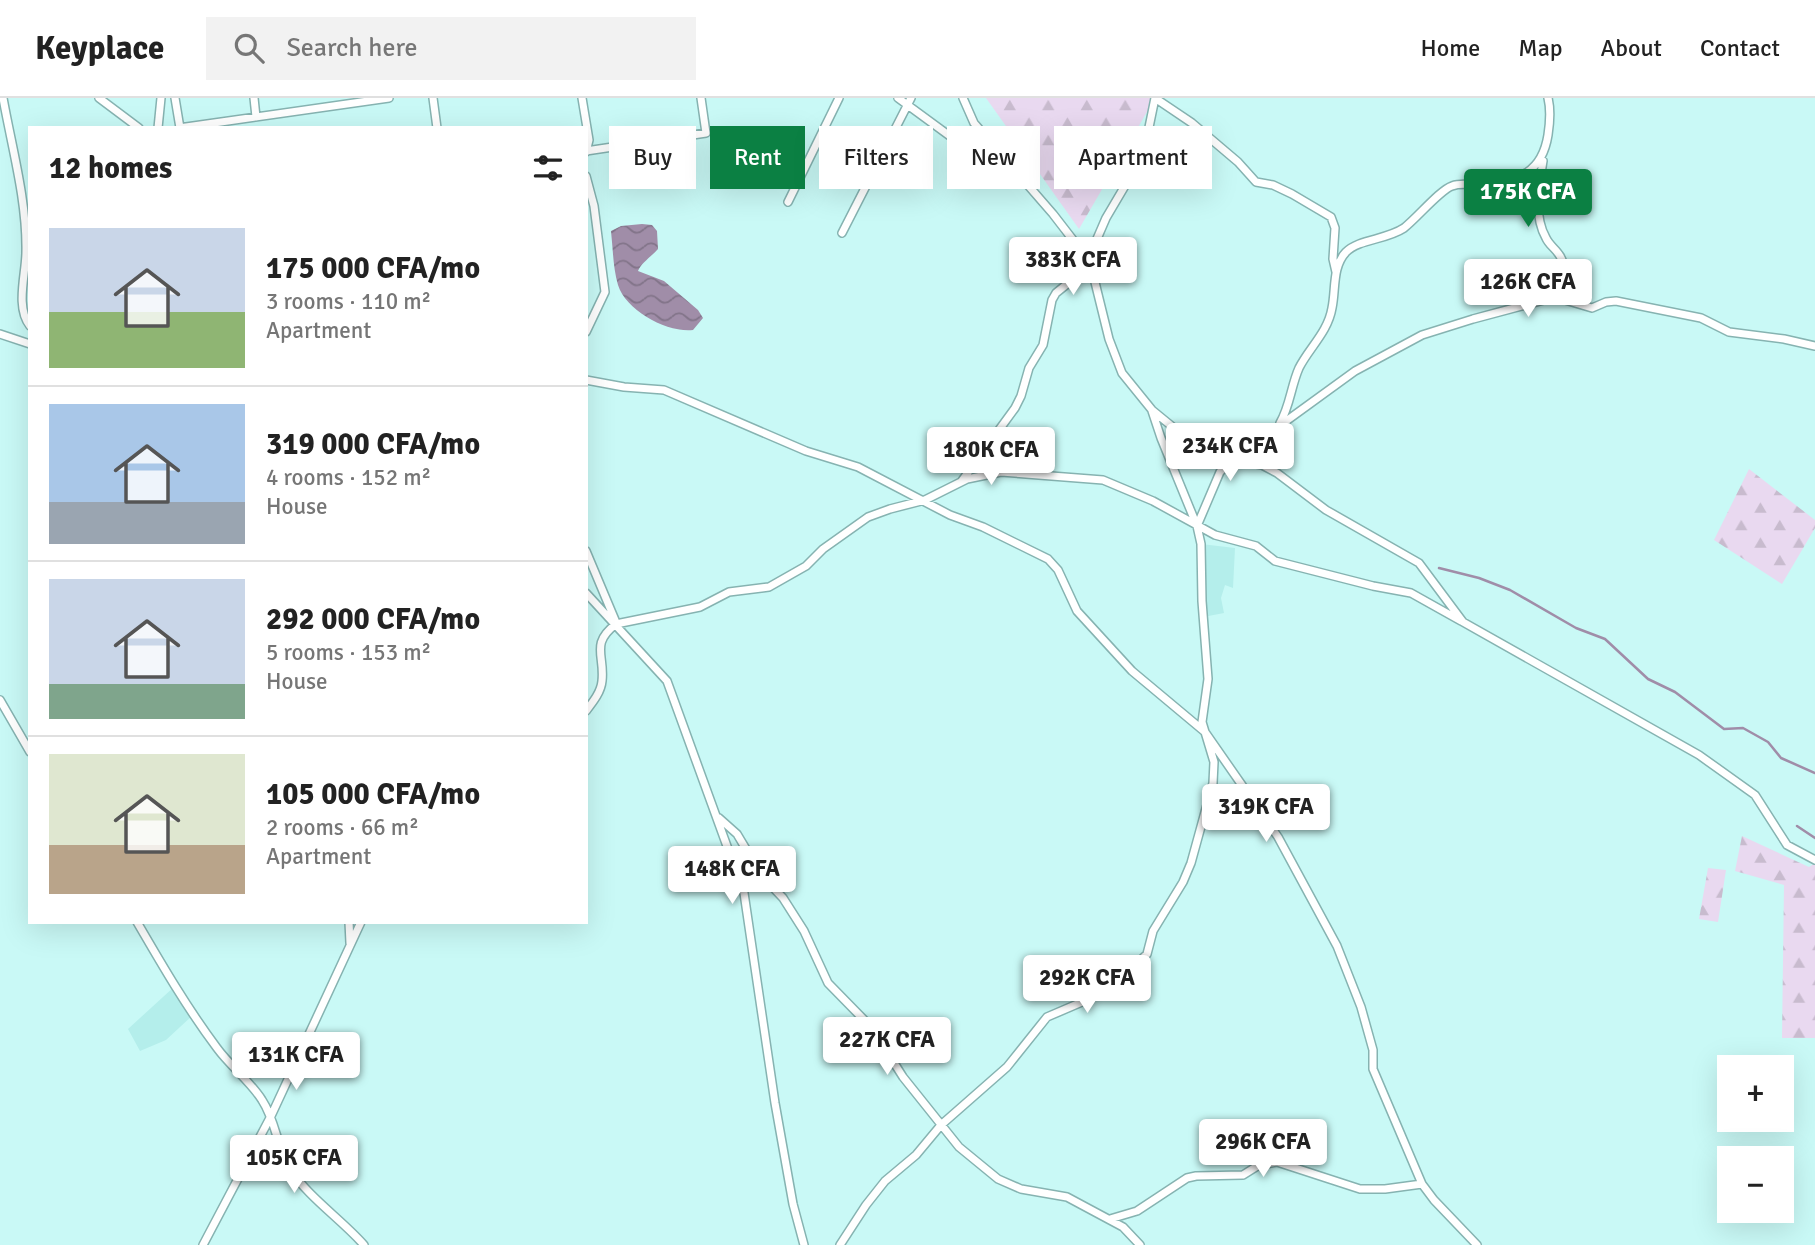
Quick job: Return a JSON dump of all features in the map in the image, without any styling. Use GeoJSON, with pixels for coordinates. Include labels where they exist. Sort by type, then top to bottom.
{"type":"FeatureCollection","features":[{"type":"Feature","properties":{"kind":"street"},"geometry":{"type":"LineString","coordinates":[[3,98],[20,194],[26,250],[23,304],[28,320]]}},
{"type":"Feature","properties":{"kind":"street"},"geometry":{"type":"LineString","coordinates":[[99,98],[136,126]]}},
{"type":"Feature","properties":{"kind":"street"},"geometry":{"type":"LineString","coordinates":[[158,126],[161,98]]}},
{"type":"Feature","properties":{"kind":"street"},"geometry":{"type":"LineString","coordinates":[[175,98],[180,126]]}},
{"type":"Feature","properties":{"kind":"street"},"geometry":{"type":"LineString","coordinates":[[254,98],[256,117]]}},
{"type":"Feature","properties":{"kind":"street"},"geometry":{"type":"LineString","coordinates":[[194,126],[352,101],[389,98]]}},
{"type":"Feature","properties":{"kind":"street"},"geometry":{"type":"LineString","coordinates":[[433,98],[437,126]]}},
{"type":"Feature","properties":{"kind":"street"},"geometry":{"type":"LineString","coordinates":[[582,98],[587,126]]}},
{"type":"Feature","properties":{"kind":"street"},"geometry":{"type":"LineString","coordinates":[[588,151],[706,133],[701,98]]}},
{"type":"Feature","properties":{"kind":"street"},"geometry":{"type":"LineString","coordinates":[[788,202],[839,98]]}},
{"type":"Feature","properties":{"kind":"street"},"geometry":{"type":"LineString","coordinates":[[898,98],[909,101],[947,132]]}},
{"type":"Feature","properties":{"kind":"street"},"geometry":{"type":"LineString","coordinates":[[962,98],[977,126]]}},
{"type":"Feature","properties":{"kind":"street"},"geometry":{"type":"LineString","coordinates":[[960,483],[1021,396],[1030,368],[1043,345],[1056,293],[1077,276],[1087,262],[1106,218],[1129,179],[1146,142],[1155,98],[1192,123],[1238,162],[1256,182],[1273,185],[1331,217],[1335,228],[1333,259],[1336,272]]}},
{"type":"Feature","properties":{"kind":"street"},"geometry":{"type":"LineString","coordinates":[[1548,98],[1550,122],[1538,196],[1545,238],[1561,258],[1563,300]]}},
{"type":"Feature","properties":{"kind":"street"},"geometry":{"type":"LineString","coordinates":[[842,233],[909,101]]}},
{"type":"Feature","properties":{"kind":"street"},"geometry":{"type":"LineString","coordinates":[[1278,427],[1287,410],[1294,380],[1317,343],[1331,313],[1337,265],[1346,252],[1359,244],[1387,237],[1404,228],[1448,187],[1513,179],[1532,169],[1543,156]]}},
{"type":"Feature","properties":{"kind":"street"},"geometry":{"type":"LineString","coordinates":[[588,184],[594,206],[605,292],[588,328]]}},
{"type":"Feature","properties":{"kind":"street"},"geometry":{"type":"LineString","coordinates":[[1031,189],[1053,214],[1092,270],[1109,339],[1122,373],[1152,410],[1185,437],[1212,452],[1270,469],[1326,510],[1419,563],[1463,622]]}},
{"type":"Feature","properties":{"kind":"street"},"geometry":{"type":"LineString","coordinates":[[1197,526],[1220,472],[1355,371],[1422,335],[1555,298],[1592,308],[1605,302],[1616,302],[1701,318],[1729,332],[1815,346]]}},
{"type":"Feature","properties":{"kind":"street"},"geometry":{"type":"LineString","coordinates":[[0,334],[28,343]]}},
{"type":"Feature","properties":{"kind":"street"},"geometry":{"type":"LineString","coordinates":[[588,380],[664,390],[806,451],[858,467],[958,518],[983,527],[1048,559],[1058,570],[1077,611],[1132,671],[1205,733],[1278,837],[1337,946],[1361,1007],[1373,1049],[1373,1069],[1422,1184],[1477,1245]]}},
{"type":"Feature","properties":{"kind":"street"},"geometry":{"type":"LineString","coordinates":[[840,1245],[885,1181],[916,1155],[941,1125],[1007,1067],[1047,1017],[1082,1002],[1127,973],[1147,954],[1153,931],[1183,882],[1191,863],[1213,783],[1214,762],[1202,722],[1208,679],[1201,544],[1197,526],[1152,410]]}},
{"type":"Feature","properties":{"kind":"street"},"geometry":{"type":"LineString","coordinates":[[588,708],[599,691],[602,680],[601,640],[616,624],[700,607],[729,592],[769,587],[806,566],[823,549],[868,517],[925,500],[960,483],[987,474],[1001,472],[1103,480],[1153,501],[1215,536],[1256,546],[1275,561],[1411,593],[1699,755],[1755,795],[1787,845],[1815,860]]}},
{"type":"Feature","properties":{"kind":"street"},"geometry":{"type":"LineString","coordinates":[[588,556],[616,624]]}},
{"type":"Feature","properties":{"kind":"street"},"geometry":{"type":"LineString","coordinates":[[588,595],[667,681],[744,894],[775,1103],[793,1204],[804,1245]]}},
{"type":"Feature","properties":{"kind":"street"},"geometry":{"type":"LineString","coordinates":[[0,700],[28,749]]}},
{"type":"Feature","properties":{"kind":"street"},"geometry":{"type":"LineString","coordinates":[[718,817],[737,834],[762,876],[783,898],[804,931],[828,983],[872,1028],[903,1077],[973,1161],[998,1179],[1021,1189],[1067,1197],[1123,1227],[1140,1245]]}},
{"type":"Feature","properties":{"kind":"street"},"geometry":{"type":"LineString","coordinates":[[138,924],[193,1015],[218,1050],[261,1098],[271,1116],[285,1160],[292,1172],[364,1245]]}},
{"type":"Feature","properties":{"kind":"street"},"geometry":{"type":"LineString","coordinates":[[349,924],[350,944]]}},
{"type":"Feature","properties":{"kind":"street"},"geometry":{"type":"LineString","coordinates":[[203,1245],[271,1116],[360,924]]}},
{"type":"Feature","properties":{"kind":"street"},"geometry":{"type":"LineString","coordinates":[[1109,1219],[1137,1211],[1187,1178],[1243,1175],[1259,1166],[1277,1162],[1360,1189],[1422,1184]]}},
{"type":"Feature","properties":{"kind":"shaded area"},"geometry":{"type":"Polygon","coordinates":[[[1201,544],[1235,548],[1233,588],[1225,585],[1221,598],[1224,613],[1203,617],[1201,544]]]}},
{"type":"Feature","properties":{"kind":"shaded area"},"geometry":{"type":"Polygon","coordinates":[[[175,986],[193,1015],[166,1040],[140,1051],[128,1029],[175,986]]]}},
{"type":"Feature","properties":{"kind":"green space"},"geometry":{"type":"Polygon","coordinates":[[[986,98],[1155,98],[1139,126],[1054,126],[1054,189],[1102,189],[1079,229],[1040,174],[1040,126],[1006,126],[986,98]]]}},
{"type":"Feature","properties":{"kind":"green space"},"geometry":{"type":"Polygon","coordinates":[[[1749,469],[1815,520],[1815,528],[1782,584],[1714,540],[1749,469]]]}},
{"type":"Feature","properties":{"kind":"green space"},"geometry":{"type":"Polygon","coordinates":[[[1742,836],[1809,867],[1815,863],[1815,1038],[1782,1038],[1784,885],[1735,871],[1742,836]]]}},
{"type":"Feature","properties":{"kind":"green space"},"geometry":{"type":"Polygon","coordinates":[[[1708,868],[1726,870],[1718,922],[1699,919],[1708,868]]]}},
{"type":"Feature","properties":{"kind":"water"},"geometry":{"type":"Polygon","coordinates":[[[652,225],[657,231],[658,249],[638,271],[664,281],[698,310],[703,318],[693,330],[660,324],[639,311],[622,295],[615,272],[611,231],[621,226],[652,225]]]}},
{"type":"Feature","properties":{"kind":"waterway"},"geometry":{"type":"LineString","coordinates":[[1439,568],[1479,578],[1510,590],[1576,628],[1605,639],[1648,679],[1675,692],[1724,729],[1743,728],[1768,742],[1781,758],[1815,773]]}},
{"type":"Feature","properties":{"kind":"waterway"},"geometry":{"type":"LineString","coordinates":[[1797,826],[1815,838]]}}]}
